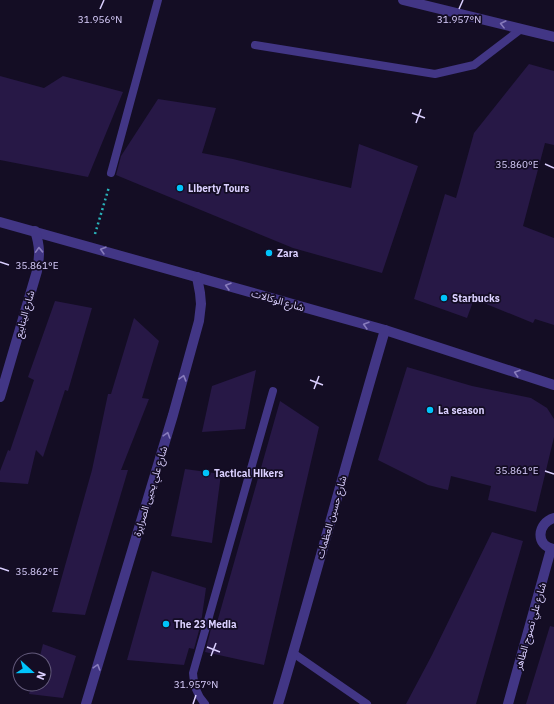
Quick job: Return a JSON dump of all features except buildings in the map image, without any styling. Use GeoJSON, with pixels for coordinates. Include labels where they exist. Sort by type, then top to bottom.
{"type":"FeatureCollection","features":[{"type":"Feature","properties":{"kind":"street"},"geometry":{"type":"LineString","coordinates":[[403,0],[554,37]]}},
{"type":"Feature","properties":{"kind":"street","name":"شارع الوكالات"},"geometry":{"type":"LineString","coordinates":[[0,222],[385,330],[554,386]]}},
{"type":"Feature","properties":{"kind":"street","name":"شارع الينابيع"},"geometry":{"type":"LineString","coordinates":[[0,397],[37,271],[40,256],[39,243],[35,231]]}},
{"type":"Feature","properties":{"kind":"street","name":"شارع علي يحيى الصرايرة"},"geometry":{"type":"LineString","coordinates":[[86,704],[173,415],[199,321],[201,304],[196,277]]}},
{"type":"Feature","properties":{"kind":"street","name":"شارع حسين العظمات"},"geometry":{"type":"LineString","coordinates":[[278,704],[385,330]]}},
{"type":"Feature","properties":{"kind":"street"},"geometry":{"type":"LineString","coordinates":[[553,549],[546,546],[540,535],[544,523],[549,519],[554,518]]}},
{"type":"Feature","properties":{"kind":"street","name":"شارع علي نصوح الطاهر"},"geometry":{"type":"LineString","coordinates":[[508,704],[553,549]]}},
{"type":"Feature","properties":{"kind":"lane"},"geometry":{"type":"LineString","coordinates":[[111,173],[158,0]]}},
{"type":"Feature","properties":{"kind":"lane"},"geometry":{"type":"LineString","coordinates":[[255,45],[435,74],[474,65],[521,29]]}},
{"type":"Feature","properties":{"kind":"lane"},"geometry":{"type":"LineString","coordinates":[[205,704],[198,698],[193,672],[273,391]]}},
{"type":"Feature","properties":{"kind":"lane"},"geometry":{"type":"LineString","coordinates":[[293,653],[367,704]]}},
{"type":"Feature","properties":{"kind":"path"},"geometry":{"type":"LineString","coordinates":[[90,247],[110,185]]}},
{"type":"Feature","properties":{"kind":"place","name":"Liberty Tours"},"geometry":{"type":"Point","coordinates":[180,188]}},
{"type":"Feature","properties":{"kind":"place","name":"Zara"},"geometry":{"type":"Point","coordinates":[269,253]}},
{"type":"Feature","properties":{"kind":"place","name":"Starbucks"},"geometry":{"type":"Point","coordinates":[444,298]}},
{"type":"Feature","properties":{"kind":"place","name":"La season"},"geometry":{"type":"Point","coordinates":[430,410]}},
{"type":"Feature","properties":{"kind":"place","name":"Tactical Hikers"},"geometry":{"type":"Point","coordinates":[206,473]}},
{"type":"Feature","properties":{"kind":"place","name":"The 23 Media"},"geometry":{"type":"Point","coordinates":[166,624]}}]}
